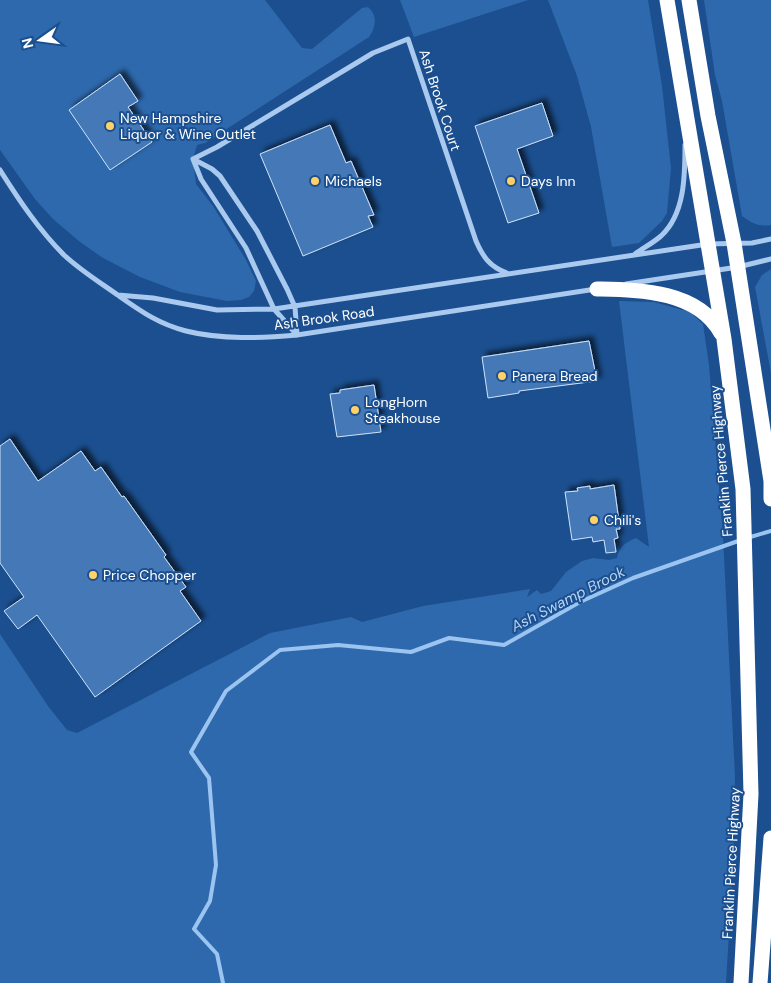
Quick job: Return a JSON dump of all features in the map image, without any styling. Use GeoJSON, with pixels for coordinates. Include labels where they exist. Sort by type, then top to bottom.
{"type":"FeatureCollection","features":[{"type":"Feature","properties":{"kind":"highway","name":"Franklin Pierce Highway"},"geometry":{"type":"LineString","coordinates":[[666,0],[724,339],[742,489],[751,794],[741,983]]}},
{"type":"Feature","properties":{"kind":"highway"},"geometry":{"type":"LineString","coordinates":[[688,0],[708,116],[738,267],[771,481],[771,499]]}},
{"type":"Feature","properties":{"kind":"highway"},"geometry":{"type":"LineString","coordinates":[[597,288],[650,292],[671,296],[690,304],[705,314],[715,323],[724,339]]}},
{"type":"Feature","properties":{"kind":"highway"},"geometry":{"type":"LineString","coordinates":[[760,983],[771,838]]}},
{"type":"Feature","properties":{"kind":"street","name":"Ash Brook Court"},"geometry":{"type":"LineString","coordinates":[[193,159],[217,147],[373,53],[408,39],[478,247],[492,266],[510,274]]}},
{"type":"Feature","properties":{"kind":"street"},"geometry":{"type":"LineString","coordinates":[[632,256],[662,236],[680,205],[685,161],[685,109]]}},
{"type":"Feature","properties":{"kind":"street"},"geometry":{"type":"LineString","coordinates":[[193,159],[212,169],[220,176],[270,254],[294,306],[297,335]]}},
{"type":"Feature","properties":{"kind":"street"},"geometry":{"type":"LineString","coordinates":[[193,159],[201,178],[246,248],[274,309],[297,335]]}},
{"type":"Feature","properties":{"kind":"street","name":"Ash Brook Road"},"geometry":{"type":"LineString","coordinates":[[0,170],[39,227],[65,255],[89,276],[153,320],[185,331],[206,335],[233,337],[297,335],[738,267],[771,259]]}},
{"type":"Feature","properties":{"kind":"street"},"geometry":{"type":"LineString","coordinates":[[118,295],[153,298],[217,310],[274,309],[708,244],[752,243],[771,239]]}},
{"type":"Feature","properties":{"kind":"shaded area"},"geometry":{"type":"Polygon","coordinates":[[[0,0],[265,0],[302,48],[312,49],[362,8],[368,7],[371,10],[375,22],[369,37],[205,143],[197,145],[193,159],[196,184],[213,206],[246,260],[256,281],[254,291],[249,297],[241,300],[227,301],[180,292],[140,277],[103,258],[80,242],[53,219],[35,199],[0,150],[0,0]]]}},
{"type":"Feature","properties":{"kind":"shaded area"},"geometry":{"type":"Polygon","coordinates":[[[400,0],[528,0],[414,37],[400,0]]]}},
{"type":"Feature","properties":{"kind":"shaded area"},"geometry":{"type":"Polygon","coordinates":[[[548,0],[648,0],[662,86],[671,168],[667,213],[662,221],[639,243],[612,247],[591,127],[577,76],[548,0]]]}},
{"type":"Feature","properties":{"kind":"shaded area"},"geometry":{"type":"Polygon","coordinates":[[[704,0],[771,0],[771,225],[755,224],[742,216],[722,101],[715,75],[704,0]]]}},
{"type":"Feature","properties":{"kind":"shaded area"},"geometry":{"type":"Polygon","coordinates":[[[771,269],[771,373],[755,287],[762,275],[771,269]]]}},
{"type":"Feature","properties":{"kind":"shaded area"},"geometry":{"type":"Polygon","coordinates":[[[619,301],[654,302],[690,312],[703,324],[709,365],[723,536],[735,777],[734,849],[726,983],[0,983],[0,634],[48,706],[67,730],[77,733],[270,633],[351,617],[362,622],[423,606],[530,589],[527,597],[537,590],[541,594],[551,591],[566,572],[582,561],[593,558],[609,560],[617,558],[619,550],[629,541],[636,538],[649,547],[619,301]]]}},
{"type":"Feature","properties":{"kind":"building","name":"New Hampshire Liquor & Wine Outlet"},"geometry":{"type":"Polygon","coordinates":[[[120,74],[138,101],[128,107],[152,142],[110,170],[69,110],[120,74]]]}},
{"type":"Feature","properties":{"kind":"building","name":"Days Inn"},"geometry":{"type":"Polygon","coordinates":[[[542,103],[553,136],[517,149],[539,213],[508,223],[475,126],[542,103]]]}},
{"type":"Feature","properties":{"kind":"building","name":"Michaels"},"geometry":{"type":"Polygon","coordinates":[[[330,125],[346,163],[351,161],[374,215],[368,216],[373,227],[303,256],[260,154],[330,125]]]}},
{"type":"Feature","properties":{"kind":"building"},"geometry":{"type":"Polygon","coordinates":[[[589,341],[597,381],[519,391],[519,393],[488,398],[482,357],[589,341]]]}},
{"type":"Feature","properties":{"kind":"building","name":"LongHorn Steakhouse"},"geometry":{"type":"Polygon","coordinates":[[[374,385],[381,432],[337,437],[330,394],[340,393],[340,390],[374,385]]]}},
{"type":"Feature","properties":{"kind":"building","name":"Price Chopper"},"geometry":{"type":"Polygon","coordinates":[[[10,439],[38,481],[81,451],[95,471],[101,467],[166,555],[164,557],[186,587],[180,591],[201,621],[95,697],[37,615],[18,629],[4,611],[24,597],[0,563],[0,446],[10,439]]]}},
{"type":"Feature","properties":{"kind":"building","name":"Chili's"},"geometry":{"type":"Polygon","coordinates":[[[614,485],[620,529],[616,529],[618,538],[614,539],[616,552],[606,553],[604,540],[593,542],[592,537],[572,540],[565,492],[578,491],[577,488],[590,486],[590,489],[614,485]]]}},
{"type":"Feature","properties":{"kind":"waterway","name":"Ash Swamp Brook"},"geometry":{"type":"LineString","coordinates":[[747,538],[771,531]]}},
{"type":"Feature","properties":{"kind":"waterway","name":"Ash Swamp Brook"},"geometry":{"type":"LineString","coordinates":[[223,983],[217,954],[194,929],[210,901],[216,865],[209,778],[191,752],[226,691],[280,650],[338,645],[411,652],[449,638],[504,645],[580,602],[633,578],[741,540]]}},
{"type":"Feature","properties":{"kind":"place","name":"New Hampshire Liquor & Wine Outlet"},"geometry":{"type":"Point","coordinates":[110,126]}},
{"type":"Feature","properties":{"kind":"place","name":"Michaels"},"geometry":{"type":"Point","coordinates":[315,181]}},
{"type":"Feature","properties":{"kind":"place","name":"Days Inn"},"geometry":{"type":"Point","coordinates":[511,181]}},
{"type":"Feature","properties":{"kind":"place","name":"Panera Bread"},"geometry":{"type":"Point","coordinates":[502,376]}},
{"type":"Feature","properties":{"kind":"place","name":"LongHorn Steakhouse"},"geometry":{"type":"Point","coordinates":[355,410]}},
{"type":"Feature","properties":{"kind":"place","name":"Chili's"},"geometry":{"type":"Point","coordinates":[594,520]}},
{"type":"Feature","properties":{"kind":"place","name":"Price Chopper"},"geometry":{"type":"Point","coordinates":[93,575]}}]}
